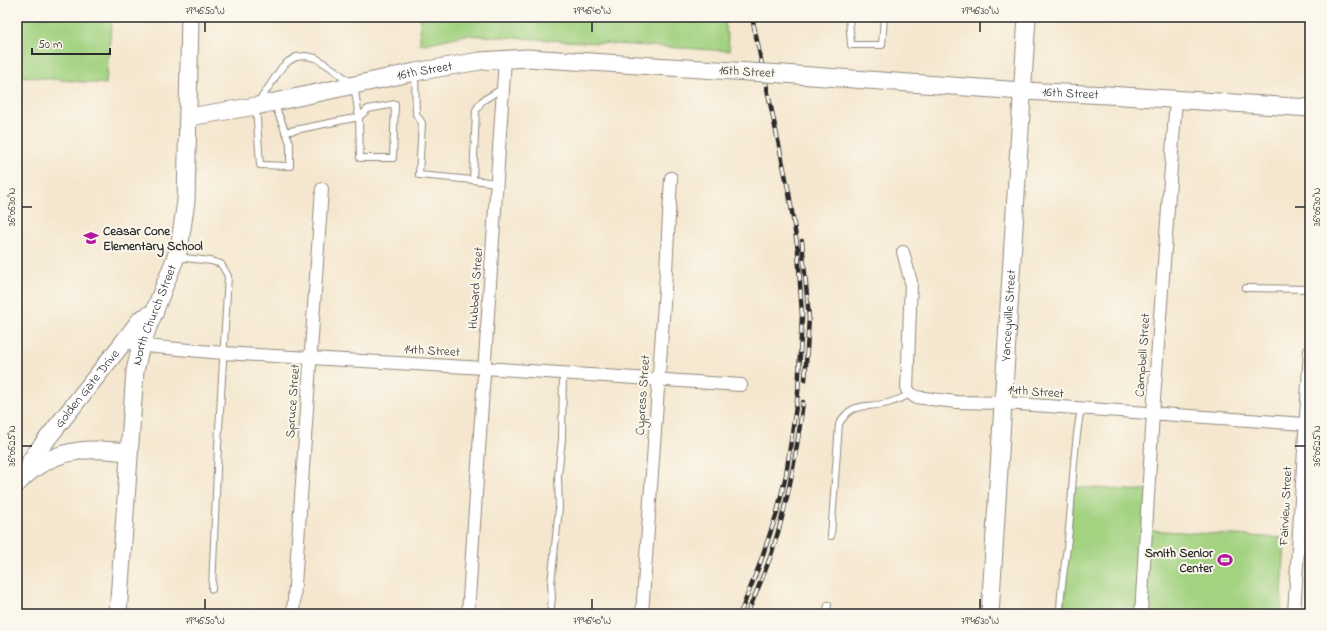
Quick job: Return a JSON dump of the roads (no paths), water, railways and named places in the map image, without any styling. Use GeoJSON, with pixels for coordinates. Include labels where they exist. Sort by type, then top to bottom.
{"type":"FeatureCollection","features":[{"type":"Feature","properties":{"kind":"street","name":"North Church Street"},"geometry":{"type":"LineString","coordinates":[[118,614],[134,371],[142,345],[177,257],[186,201],[190,17]]}},
{"type":"Feature","properties":{"kind":"street","name":"Yanceyville Street"},"geometry":{"type":"LineString","coordinates":[[990,614],[1027,17]]}},
{"type":"Feature","properties":{"kind":"street","name":"16th Street"},"geometry":{"type":"LineString","coordinates":[[188,117],[256,106],[415,72],[480,61],[527,58],[1022,91],[1310,108]]}},
{"type":"Feature","properties":{"kind":"street","name":"Hubbard Street"},"geometry":{"type":"LineString","coordinates":[[468,614],[505,59]]}},
{"type":"Feature","properties":{"kind":"street","name":"Campbell Street"},"geometry":{"type":"LineString","coordinates":[[1141,614],[1153,413],[1176,99]]}},
{"type":"Feature","properties":{"kind":"street","name":"Cypress Street"},"geometry":{"type":"LineString","coordinates":[[642,614],[671,178]]}},
{"type":"Feature","properties":{"kind":"street","name":"Spruce Street"},"geometry":{"type":"LineString","coordinates":[[293,614],[322,189]]}},
{"type":"Feature","properties":{"kind":"street"},"geometry":{"type":"LineString","coordinates":[[902,252],[911,282],[907,390],[911,394]]}},
{"type":"Feature","properties":{"kind":"street","name":"Golden Gate Drive"},"geometry":{"type":"LineString","coordinates":[[20,481],[36,453],[141,319],[155,312]]}},
{"type":"Feature","properties":{"kind":"street","name":"14th Street"},"geometry":{"type":"LineString","coordinates":[[122,344],[223,353],[741,385]]}},
{"type":"Feature","properties":{"kind":"street","name":"Fairview Street"},"geometry":{"type":"LineString","coordinates":[[1294,614],[1310,351]]}},
{"type":"Feature","properties":{"kind":"street","name":"14th Street"},"geometry":{"type":"LineString","coordinates":[[911,394],[915,397],[943,400],[1305,424]]}},
{"type":"Feature","properties":{"kind":"street","name":"Golden Gate Drive"},"geometry":{"type":"LineString","coordinates":[[20,481],[41,464],[69,452],[92,450],[129,452]]}},
{"type":"Feature","properties":{"kind":"lane"},"geometry":{"type":"LineString","coordinates":[[849,17],[851,45],[882,45],[884,17]]}},
{"type":"Feature","properties":{"kind":"lane"},"geometry":{"type":"LineString","coordinates":[[273,102],[285,132],[290,144],[290,166],[260,165],[256,106],[282,67],[296,57],[305,56],[316,58],[354,85],[359,117],[360,158],[393,158],[395,104],[368,109],[359,117],[285,132]]}},
{"type":"Feature","properties":{"kind":"lane"},"geometry":{"type":"LineString","coordinates":[[415,72],[416,114],[422,123],[419,175],[496,182]]}},
{"type":"Feature","properties":{"kind":"lane"},"geometry":{"type":"LineString","coordinates":[[473,180],[476,110],[482,101],[502,88]]}},
{"type":"Feature","properties":{"kind":"lane"},"geometry":{"type":"LineString","coordinates":[[177,257],[211,261],[221,264],[228,276],[218,446],[212,590]]}},
{"type":"Feature","properties":{"kind":"lane"},"geometry":{"type":"LineString","coordinates":[[1246,288],[1310,289]]}},
{"type":"Feature","properties":{"kind":"lane"},"geometry":{"type":"LineString","coordinates":[[550,614],[552,598],[551,584],[559,508],[558,476],[562,439],[563,373]]}},
{"type":"Feature","properties":{"kind":"lane"},"geometry":{"type":"LineString","coordinates":[[831,536],[839,424],[845,414],[852,409],[861,406],[887,403],[911,394]]}},
{"type":"Feature","properties":{"kind":"lane"},"geometry":{"type":"LineString","coordinates":[[1060,614],[1061,591],[1070,528],[1076,435],[1081,409]]}},
{"type":"Feature","properties":{"kind":"lane"},"geometry":{"type":"LineString","coordinates":[[826,614],[828,605]]}},
{"type":"Feature","properties":{"kind":"railway"},"geometry":{"type":"LineString","coordinates":[[740,614],[759,566],[777,513],[786,475],[798,393],[802,316],[798,250],[789,193],[752,17]]}},
{"type":"Feature","properties":{"kind":"railway"},"geometry":{"type":"LineString","coordinates":[[802,241],[809,318],[805,380]]}},
{"type":"Feature","properties":{"kind":"railway"},"geometry":{"type":"LineString","coordinates":[[747,614],[778,534],[795,459],[803,402]]}},
{"type":"Feature","properties":{"kind":"place","name":"Ceasar Cone Elementary School"},"geometry":{"type":"Point","coordinates":[91,238]}},
{"type":"Feature","properties":{"kind":"place","name":"Smith Senior Center"},"geometry":{"type":"Point","coordinates":[1225,560]}}]}
